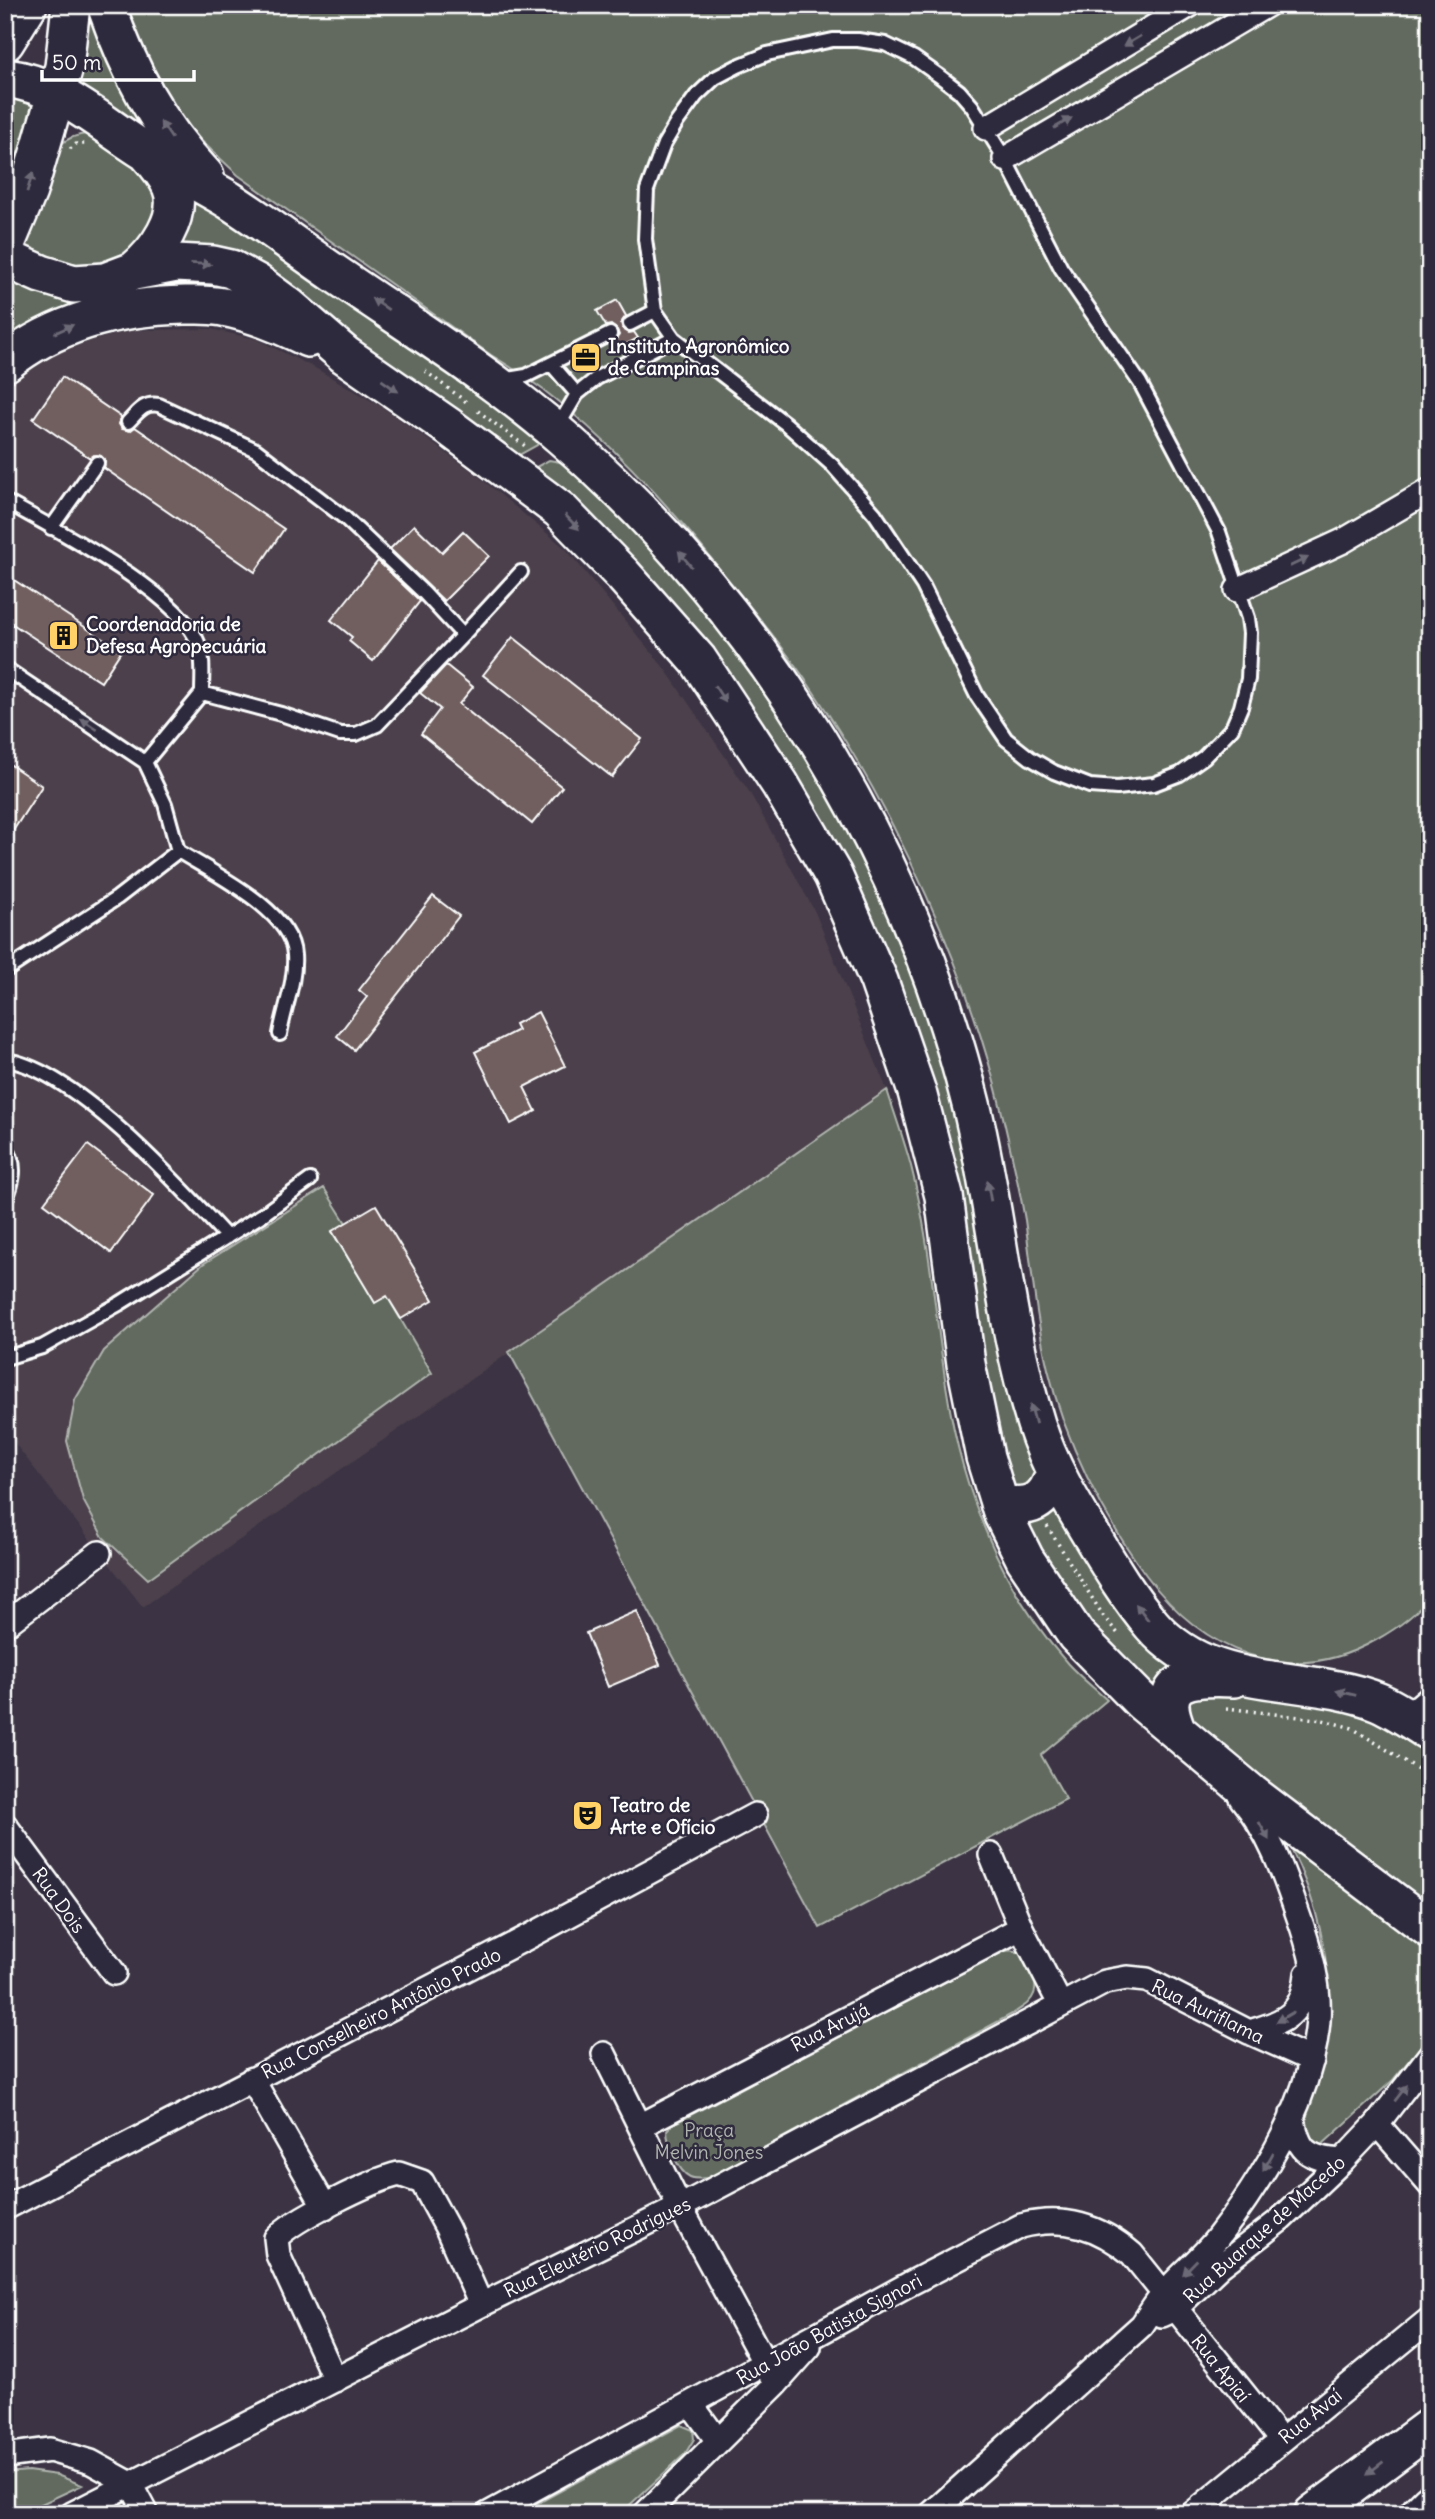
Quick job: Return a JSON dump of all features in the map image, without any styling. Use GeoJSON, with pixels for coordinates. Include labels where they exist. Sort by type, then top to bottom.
{"type":"FeatureCollection","features":[{"type":"Feature","properties":{"kind":"main road"},"geometry":{"type":"LineString","coordinates":[[5,42],[28,5]]}},
{"type":"Feature","properties":{"kind":"main road"},"geometry":{"type":"LineString","coordinates":[[5,246],[28,191],[64,67],[71,5]]}},
{"type":"Feature","properties":{"kind":"main road"},"geometry":{"type":"LineString","coordinates":[[106,5],[121,47],[159,120],[177,146],[227,200]]}},
{"type":"Feature","properties":{"kind":"main road"},"geometry":{"type":"LineString","coordinates":[[5,78],[27,80],[57,92],[148,154],[227,200],[491,381],[547,444],[622,492],[674,546],[729,612],[809,725],[855,803],[914,932],[960,1062],[982,1152],[1014,1343],[1037,1427],[1069,1499],[1112,1570],[1157,1632],[1205,1665],[1256,1679],[1348,1693],[1420,1714]]}},
{"type":"Feature","properties":{"kind":"main road"},"geometry":{"type":"LineString","coordinates":[[134,271],[148,259],[164,236],[174,206],[172,188],[162,170],[148,154]]}},
{"type":"Feature","properties":{"kind":"main road"},"geometry":{"type":"LineString","coordinates":[[5,258],[41,274],[74,284],[105,282],[134,271],[176,263],[231,269],[257,283],[345,355],[560,510],[623,575],[698,660],[780,784],[833,876],[880,981],[917,1092],[944,1196],[965,1364],[985,1457],[1016,1503],[1025,1559],[1076,1635],[1142,1702],[1252,1794],[1430,1929]]}},
{"type":"Feature","properties":{"kind":"main road"},"geometry":{"type":"LineString","coordinates":[[5,363],[42,339],[77,323],[120,311],[161,306],[223,307],[286,327],[345,355]]}},
{"type":"Feature","properties":{"kind":"main road"},"geometry":{"type":"LineString","coordinates":[[503,467],[527,463],[547,444]]}},
{"type":"Feature","properties":{"kind":"main road"},"geometry":{"type":"LineString","coordinates":[[1016,1503],[1048,1492],[1055,1472]]}},
{"type":"Feature","properties":{"kind":"main road"},"geometry":{"type":"LineString","coordinates":[[1177,1731],[1169,1713],[1168,1703],[1182,1683],[1202,1678],[1256,1679]]}},
{"type":"Feature","properties":{"kind":"main road"},"geometry":{"type":"LineString","coordinates":[[1313,2514],[1430,2427]]}},
{"type":"Feature","properties":{"kind":"main road"},"geometry":{"type":"LineString","coordinates":[[1419,2514],[1430,2503]]}},
{"type":"Feature","properties":{"kind":"street"},"geometry":{"type":"LineString","coordinates":[[986,128],[1190,5]]}},
{"type":"Feature","properties":{"kind":"street"},"geometry":{"type":"LineString","coordinates":[[1005,159],[1267,5]]}},
{"type":"Feature","properties":{"kind":"street"},"geometry":{"type":"LineString","coordinates":[[1237,590],[1343,541],[1430,490]]}},
{"type":"Feature","properties":{"kind":"street"},"geometry":{"type":"LineString","coordinates":[[5,1625],[99,1553]]}},
{"type":"Feature","properties":{"kind":"street","name":"Rua Buarque de Macedo"},"geometry":{"type":"LineString","coordinates":[[1169,2302],[1217,2239],[1268,2164],[1292,2114],[1312,2060],[1318,2019],[1314,1974],[1306,1938],[1278,1857],[1254,1814],[1208,1757]]}},
{"type":"Feature","properties":{"kind":"street","name":"Rua Conselheiro Antônio Prado"},"geometry":{"type":"LineString","coordinates":[[5,2208],[532,1935],[755,1815]]}},
{"type":"Feature","properties":{"kind":"street","name":"Rua Dois"},"geometry":{"type":"LineString","coordinates":[[5,1825],[114,1973]]}},
{"type":"Feature","properties":{"kind":"street"},"geometry":{"type":"LineString","coordinates":[[991,1855],[1021,1928],[1060,2004]]}},
{"type":"Feature","properties":{"kind":"street","name":"Rua Arujá"},"geometry":{"type":"LineString","coordinates":[[640,2126],[1021,1928]]}},
{"type":"Feature","properties":{"kind":"street"},"geometry":{"type":"LineString","coordinates":[[1249,2032],[1267,2027],[1294,2012],[1305,1993],[1308,1973],[1306,1938]]}},
{"type":"Feature","properties":{"kind":"street","name":"Rua Auriflama"},"geometry":{"type":"LineString","coordinates":[[1060,2004],[1105,1982],[1127,1978],[1147,1980],[1249,2032],[1312,2060]]}},
{"type":"Feature","properties":{"kind":"street","name":"Rua Eleutério Rodrigues"},"geometry":{"type":"LineString","coordinates":[[72,2514],[481,2305],[680,2207],[1060,2004]]}},
{"type":"Feature","properties":{"kind":"street"},"geometry":{"type":"LineString","coordinates":[[604,2054],[680,2207],[770,2374],[718,2441],[645,2514]]}},
{"type":"Feature","properties":{"kind":"street","name":"Rua Buarque de Macedo"},"geometry":{"type":"LineString","coordinates":[[931,2514],[1169,2302],[1280,2220],[1342,2161],[1377,2123],[1430,2055]]}},
{"type":"Feature","properties":{"kind":"street"},"geometry":{"type":"LineString","coordinates":[[252,2079],[325,2207]]}},
{"type":"Feature","properties":{"kind":"street"},"geometry":{"type":"LineString","coordinates":[[1292,2114],[1295,2133],[1302,2147],[1313,2157],[1342,2161]]}},
{"type":"Feature","properties":{"kind":"street"},"geometry":{"type":"LineString","coordinates":[[1377,2123],[1430,2185]]}},
{"type":"Feature","properties":{"kind":"street"},"geometry":{"type":"LineString","coordinates":[[335,2380],[302,2311],[278,2255],[276,2244],[276,2238],[282,2231],[325,2207],[390,2176],[398,2174],[422,2182],[447,2228],[481,2305]]}},
{"type":"Feature","properties":{"kind":"street","name":"Rua João Batista Signori"},"geometry":{"type":"LineString","coordinates":[[488,2514],[691,2404],[770,2374],[821,2334],[909,2284],[1021,2226],[1055,2220],[1086,2226],[1116,2240],[1132,2255],[1169,2302]]}},
{"type":"Feature","properties":{"kind":"street","name":"Rua Apiaí"},"geometry":{"type":"LineString","coordinates":[[1169,2302],[1280,2440]]}},
{"type":"Feature","properties":{"kind":"street","name":"Rua Avaí"},"geometry":{"type":"LineString","coordinates":[[1192,2514],[1430,2319]]}},
{"type":"Feature","properties":{"kind":"street"},"geometry":{"type":"LineString","coordinates":[[691,2404],[718,2441]]}},
{"type":"Feature","properties":{"kind":"street"},"geometry":{"type":"LineString","coordinates":[[5,2456],[50,2450],[91,2462],[131,2484],[147,2514]]}},
{"type":"Feature","properties":{"kind":"lane"},"geometry":{"type":"LineString","coordinates":[[833,40],[885,44],[914,58],[959,90],[986,128],[1005,159],[1061,268],[1140,383],[1185,466],[1219,532],[1248,618],[1248,679],[1232,728],[1204,757],[1180,774],[1154,784],[1117,788],[1090,786],[1054,772],[1006,739],[978,696],[923,586],[875,514],[840,475],[786,424],[674,338],[655,311],[645,239],[647,190],[664,144],[677,122],[696,96],[715,78],[767,54],[833,40]]}},
{"type":"Feature","properties":{"kind":"lane"},"geometry":{"type":"LineString","coordinates":[[630,324],[655,311]]}},
{"type":"Feature","properties":{"kind":"lane"},"geometry":{"type":"LineString","coordinates":[[491,381],[526,376],[610,334]]}},
{"type":"Feature","properties":{"kind":"lane"},"geometry":{"type":"LineString","coordinates":[[547,444],[577,394],[597,378],[674,338]]}},
{"type":"Feature","properties":{"kind":"lane"},"geometry":{"type":"LineString","coordinates":[[552,365],[577,394]]}},
{"type":"Feature","properties":{"kind":"lane"},"geometry":{"type":"LineString","coordinates":[[128,422],[144,406],[159,404],[256,450],[345,518],[424,593],[463,635]]}},
{"type":"Feature","properties":{"kind":"lane"},"geometry":{"type":"LineString","coordinates":[[51,528],[97,463]]}},
{"type":"Feature","properties":{"kind":"lane"},"geometry":{"type":"LineString","coordinates":[[5,501],[139,580],[182,619],[200,646],[202,693],[145,762]]}},
{"type":"Feature","properties":{"kind":"lane"},"geometry":{"type":"LineString","coordinates":[[202,693],[281,714],[340,734],[356,734],[377,725],[521,572]]}},
{"type":"Feature","properties":{"kind":"lane"},"geometry":{"type":"LineString","coordinates":[[5,668],[145,762],[164,804],[178,851],[247,894],[267,910],[290,938],[294,967],[280,1034]]}},
{"type":"Feature","properties":{"kind":"lane"},"geometry":{"type":"LineString","coordinates":[[5,971],[117,898],[178,851]]}},
{"type":"Feature","properties":{"kind":"lane"},"geometry":{"type":"LineString","coordinates":[[5,1060],[37,1069],[111,1122],[168,1173],[227,1237]]}},
{"type":"Feature","properties":{"kind":"lane"},"geometry":{"type":"LineString","coordinates":[[5,1147],[14,1167],[12,1187],[5,1201]]}},
{"type":"Feature","properties":{"kind":"lane"},"geometry":{"type":"LineString","coordinates":[[5,1358],[42,1347],[119,1304],[262,1215],[310,1180]]}},
{"type":"Feature","properties":{"kind":"path"},"geometry":{"type":"LineString","coordinates":[[66,151],[76,144],[94,143]]}},
{"type":"Feature","properties":{"kind":"path"},"geometry":{"type":"LineString","coordinates":[[425,371],[547,444]]}},
{"type":"Feature","properties":{"kind":"path"},"geometry":{"type":"LineString","coordinates":[[1016,1503],[1070,1566],[1121,1638]]}},
{"type":"Feature","properties":{"kind":"path"},"geometry":{"type":"LineString","coordinates":[[1223,1707],[1323,1720],[1352,1728],[1430,1779]]}},
{"type":"Feature","properties":{"kind":"shaded area"},"geometry":{"type":"Polygon","coordinates":[[[210,329],[256,339],[315,368],[382,407],[473,472],[566,549],[665,669],[750,793],[815,912],[887,1090],[143,1607],[5,1431],[5,389],[47,355],[76,345],[131,330],[210,329]]]}},
{"type":"Feature","properties":{"kind":"green space"},"geometry":{"type":"Polygon","coordinates":[[[123,5],[1430,5],[1430,1596],[1405,1621],[1376,1640],[1343,1655],[1311,1662],[1279,1661],[1249,1655],[1220,1642],[1193,1624],[1168,1602],[1146,1575],[1100,1502],[1075,1450],[1055,1396],[1040,1332],[1015,1168],[971,1006],[950,951],[901,841],[844,738],[769,630],[698,542],[644,482],[586,425],[524,376],[238,175],[178,119],[152,79],[123,5]]]}},
{"type":"Feature","properties":{"kind":"green space"},"geometry":{"type":"Polygon","coordinates":[[[83,22],[92,22],[108,63],[139,117],[142,128],[74,88],[83,22]]]}},
{"type":"Feature","properties":{"kind":"green space"},"geometry":{"type":"Polygon","coordinates":[[[5,88],[34,95],[28,139],[5,214],[5,88]]]}},
{"type":"Feature","properties":{"kind":"green space"},"geometry":{"type":"Polygon","coordinates":[[[93,133],[119,145],[155,186],[159,212],[146,245],[92,270],[19,249],[53,152],[71,138],[93,133]]]}},
{"type":"Feature","properties":{"kind":"green space"},"geometry":{"type":"Polygon","coordinates":[[[186,192],[397,330],[538,438],[537,445],[519,455],[441,398],[170,255],[186,192]]]}},
{"type":"Feature","properties":{"kind":"green space"},"geometry":{"type":"Polygon","coordinates":[[[9,273],[205,281],[227,288],[246,299],[5,346],[5,281],[9,273]]]}},
{"type":"Feature","properties":{"kind":"green space"},"geometry":{"type":"Polygon","coordinates":[[[549,460],[566,463],[672,565],[791,721],[889,906],[948,1056],[1043,1481],[1009,1493],[837,866],[538,480],[536,467],[549,460]]]}},
{"type":"Feature","properties":{"kind":"green space"},"geometry":{"type":"Polygon","coordinates":[[[887,1090],[918,1194],[954,1428],[974,1501],[1004,1571],[1023,1604],[1068,1664],[1107,1700],[1041,1755],[1066,1799],[820,1928],[509,1352],[887,1090]]]}},
{"type":"Feature","properties":{"kind":"green space"},"geometry":{"type":"Polygon","coordinates":[[[324,1188],[346,1223],[332,1232],[375,1302],[387,1296],[432,1373],[148,1579],[103,1537],[83,1500],[67,1441],[75,1400],[104,1351],[203,1264],[324,1188]]]}},
{"type":"Feature","properties":{"kind":"green space"},"geometry":{"type":"Polygon","coordinates":[[[1055,1511],[1180,1666],[1155,1698],[1088,1626],[1026,1527],[1024,1517],[1055,1511]]]}},
{"type":"Feature","properties":{"kind":"green space"},"geometry":{"type":"Polygon","coordinates":[[[1224,1691],[1362,1713],[1389,1725],[1425,1748],[1430,1754],[1430,1912],[1194,1732],[1185,1693],[1224,1691]]]}},
{"type":"Feature","properties":{"kind":"green space"},"geometry":{"type":"Polygon","coordinates":[[[1277,1822],[1430,1941],[1430,2035],[1393,2080],[1322,2145],[1313,2144],[1307,2122],[1310,2102],[1323,2061],[1326,2037],[1328,1997],[1324,1951],[1314,1906],[1298,1863],[1277,1822]]]}},
{"type":"Feature","properties":{"kind":"green space","name":"Praça Melvin Jones"},"geometry":{"type":"Polygon","coordinates":[[[1004,1951],[1014,1951],[1024,1958],[1035,1983],[1033,1997],[1020,2009],[708,2178],[692,2178],[681,2169],[667,2136],[667,2130],[673,2124],[1004,1951]]]}},
{"type":"Feature","properties":{"kind":"green space"},"geometry":{"type":"Polygon","coordinates":[[[681,2425],[693,2430],[694,2439],[685,2454],[620,2514],[518,2514],[681,2425]]]}},
{"type":"Feature","properties":{"kind":"green space"},"geometry":{"type":"Polygon","coordinates":[[[28,2471],[57,2475],[82,2485],[20,2514],[5,2514],[5,2473],[28,2471]]]}},
{"type":"Feature","properties":{"kind":"building"},"geometry":{"type":"Polygon","coordinates":[[[617,300],[626,316],[621,323],[623,329],[629,333],[634,332],[638,338],[618,349],[614,342],[619,335],[617,330],[611,325],[606,326],[597,311],[617,300]]]}},
{"type":"Feature","properties":{"kind":"building"},"geometry":{"type":"Polygon","coordinates":[[[62,377],[121,417],[119,424],[122,429],[130,431],[135,427],[284,529],[255,572],[104,468],[105,460],[101,456],[94,455],[90,458],[33,419],[62,377]]]}},
{"type":"Feature","properties":{"kind":"building"},"geometry":{"type":"Polygon","coordinates":[[[414,525],[442,552],[463,531],[489,556],[444,601],[390,549],[414,525]]]}},
{"type":"Feature","properties":{"kind":"building"},"geometry":{"type":"Polygon","coordinates":[[[378,561],[420,601],[373,661],[349,641],[352,637],[331,620],[378,561]]]}},
{"type":"Feature","properties":{"kind":"building","name":"Coordenadoria de Defesa Agropecuária"},"geometry":{"type":"Polygon","coordinates":[[[5,574],[121,651],[101,682],[5,619],[5,574]]]}},
{"type":"Feature","properties":{"kind":"building"},"geometry":{"type":"Polygon","coordinates":[[[513,637],[642,739],[612,777],[483,675],[513,637]]]}},
{"type":"Feature","properties":{"kind":"building"},"geometry":{"type":"Polygon","coordinates":[[[446,665],[473,687],[459,704],[562,787],[532,824],[421,734],[440,709],[420,693],[446,665]]]}},
{"type":"Feature","properties":{"kind":"building"},"geometry":{"type":"Polygon","coordinates":[[[5,761],[42,786],[5,843],[5,761]]]}},
{"type":"Feature","properties":{"kind":"building"},"geometry":{"type":"Polygon","coordinates":[[[433,896],[459,916],[354,1050],[337,1036],[367,997],[359,990],[433,896]]]}},
{"type":"Feature","properties":{"kind":"building"},"geometry":{"type":"Polygon","coordinates":[[[538,1012],[565,1066],[524,1087],[536,1111],[511,1124],[475,1052],[518,1030],[515,1024],[538,1012]]]}},
{"type":"Feature","properties":{"kind":"building"},"geometry":{"type":"Polygon","coordinates":[[[88,1145],[154,1195],[111,1253],[44,1203],[88,1145]]]}},
{"type":"Feature","properties":{"kind":"building"},"geometry":{"type":"Polygon","coordinates":[[[376,1205],[433,1300],[401,1319],[387,1296],[375,1303],[332,1231],[376,1205]]]}},
{"type":"Feature","properties":{"kind":"building"},"geometry":{"type":"Polygon","coordinates":[[[637,1611],[660,1665],[608,1687],[586,1633],[637,1611]]]}},
{"type":"Feature","properties":{"kind":"place","name":"Instituto Agronômico de Campinas"},"geometry":{"type":"Point","coordinates":[585,357]}},
{"type":"Feature","properties":{"kind":"place","name":"Coordenadoria de Defesa Agropecuária"},"geometry":{"type":"Point","coordinates":[63,635]}},
{"type":"Feature","properties":{"kind":"place","name":"Teatro de Arte e Ofício"},"geometry":{"type":"Point","coordinates":[587,1816]}}]}
